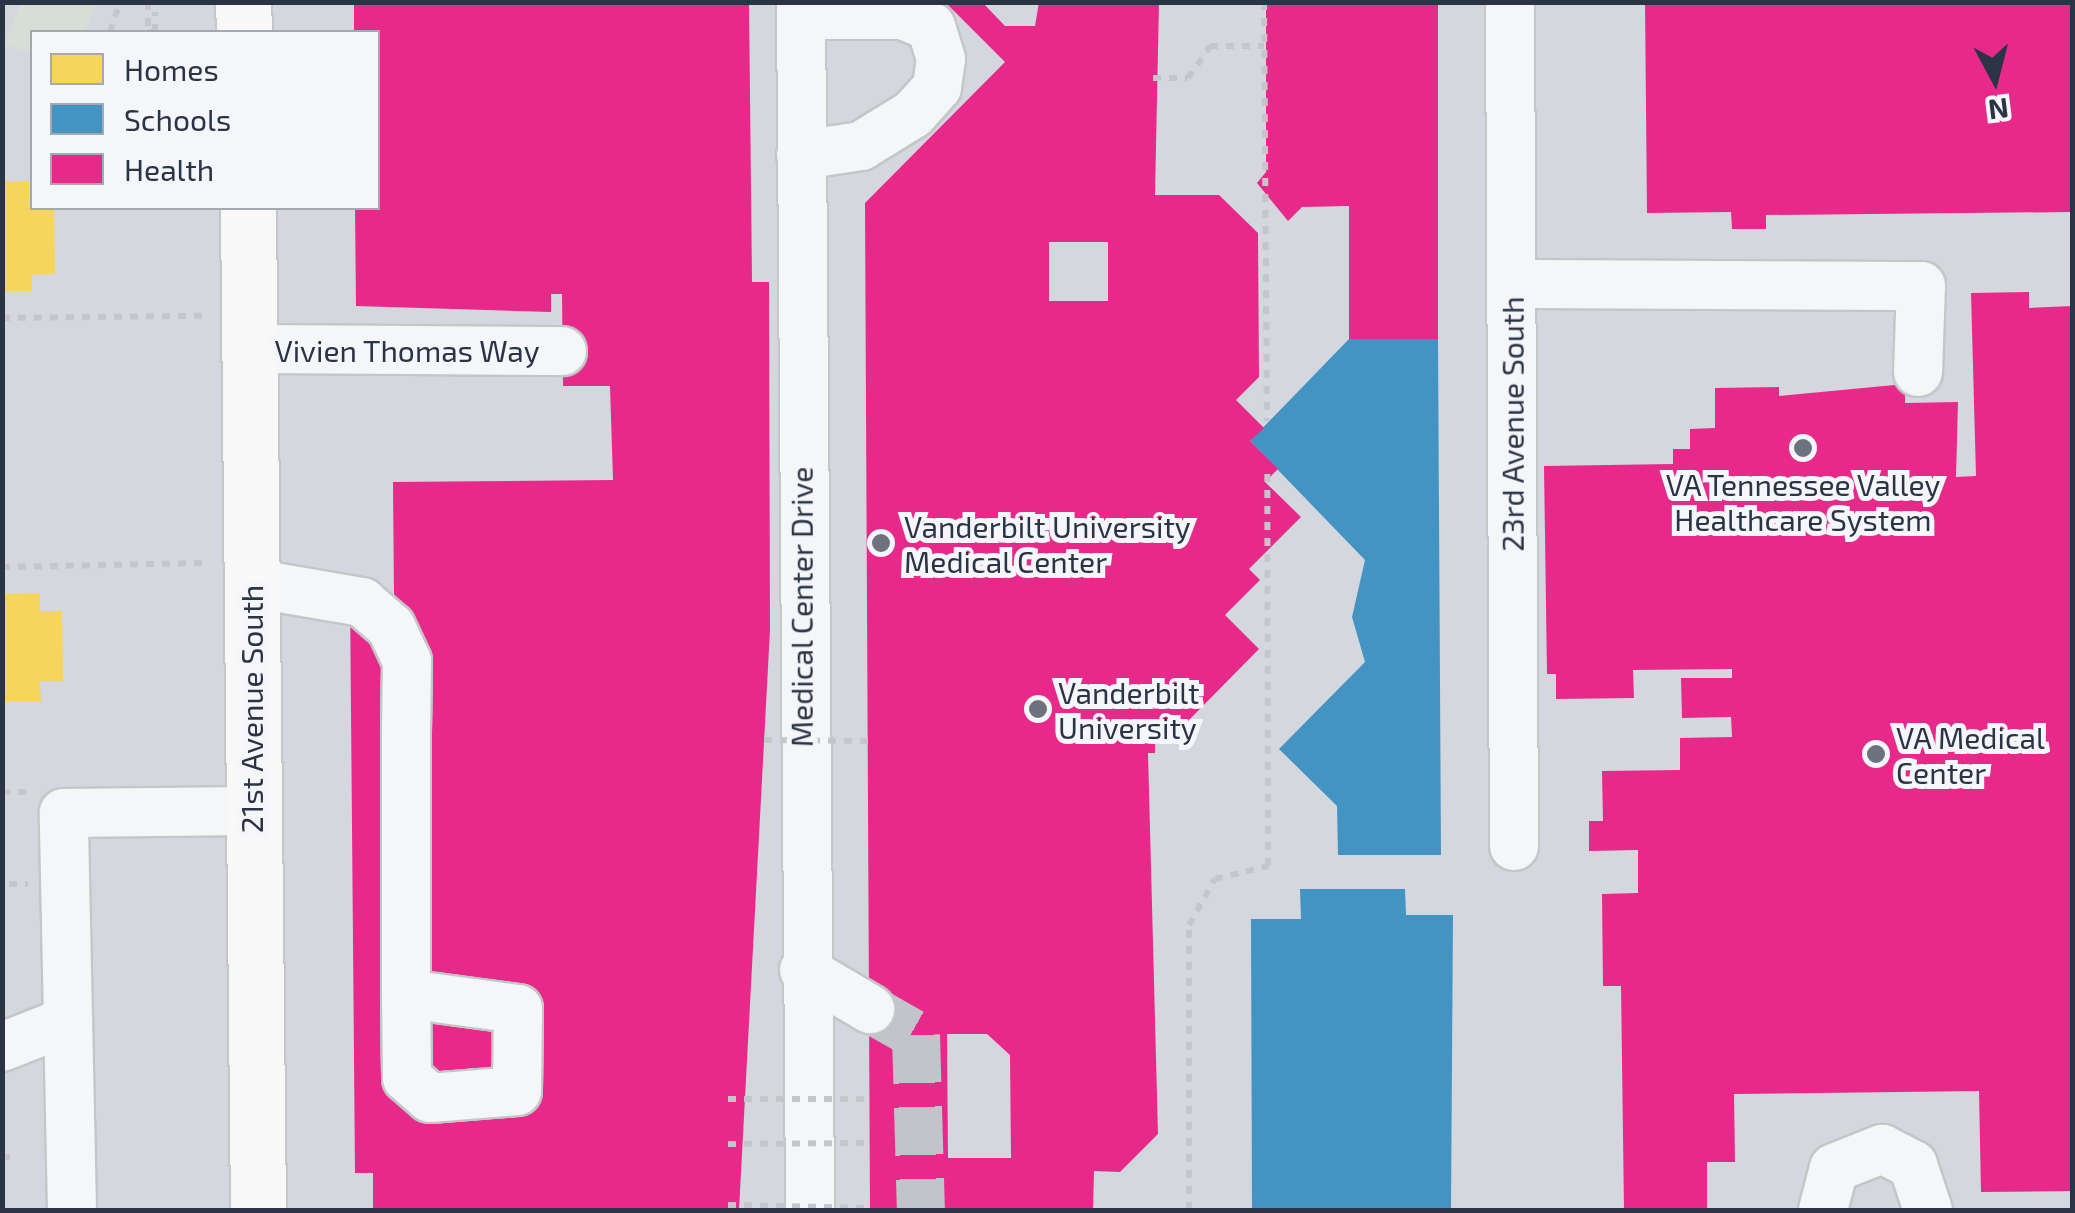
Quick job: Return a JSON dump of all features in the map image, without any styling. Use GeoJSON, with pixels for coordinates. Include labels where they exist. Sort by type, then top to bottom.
{"type":"FeatureCollection","features":[{"type":"Feature","properties":{"kind":"main road"},"geometry":{"type":"LineString","coordinates":[[243,2],[244,30]]}},
{"type":"Feature","properties":{"kind":"main road","name":"21st Avenue South"},"geometry":{"type":"LineString","coordinates":[[248,210],[250,348],[229,573],[250,811],[258,1210]]}},
{"type":"Feature","properties":{"kind":"street","name":"23rd Avenue South"},"geometry":{"type":"LineString","coordinates":[[1510,2],[1514,846]]}},
{"type":"Feature","properties":{"kind":"street"},"geometry":{"type":"LineString","coordinates":[[800,155],[862,146],[913,114],[938,87],[941,59],[931,27],[903,15],[801,9]]}},
{"type":"Feature","properties":{"kind":"street","name":"Medical Center Drive"},"geometry":{"type":"LineString","coordinates":[[801,9],[804,970],[810,1210]]}},
{"type":"Feature","properties":{"kind":"street"},"geometry":{"type":"LineString","coordinates":[[1511,284],[1921,286],[1918,372]]}},
{"type":"Feature","properties":{"kind":"street","name":"Vivien Thomas Way"},"geometry":{"type":"LineString","coordinates":[[250,348],[562,350]]}},
{"type":"Feature","properties":{"kind":"street"},"geometry":{"type":"LineString","coordinates":[[229,573],[362,602],[391,627],[407,662],[406,994]]}},
{"type":"Feature","properties":{"kind":"street"},"geometry":{"type":"LineString","coordinates":[[72,1210],[64,813],[250,811]]}},
{"type":"Feature","properties":{"kind":"street"},"geometry":{"type":"LineString","coordinates":[[804,970],[870,1009]]}},
{"type":"Feature","properties":{"kind":"street"},"geometry":{"type":"LineString","coordinates":[[2,1047],[68,1022]]}},
{"type":"Feature","properties":{"kind":"street"},"geometry":{"type":"LineString","coordinates":[[1823,1210],[1834,1168],[1882,1149],[1913,1165],[1928,1210]]}},
{"type":"Feature","properties":{"kind":"path"},"geometry":{"type":"LineString","coordinates":[[111,30],[120,2]]}},
{"type":"Feature","properties":{"kind":"path"},"geometry":{"type":"LineString","coordinates":[[148,2],[156,30]]}},
{"type":"Feature","properties":{"kind":"path"},"geometry":{"type":"LineString","coordinates":[[1264,2],[1266,421]]}},
{"type":"Feature","properties":{"kind":"path"},"geometry":{"type":"LineString","coordinates":[[148,30],[152,13]]}},
{"type":"Feature","properties":{"kind":"path"},"geometry":{"type":"LineString","coordinates":[[1153,78],[1188,78],[1210,46],[1264,46]]}},
{"type":"Feature","properties":{"kind":"path"},"geometry":{"type":"LineString","coordinates":[[2,318],[206,316]]}},
{"type":"Feature","properties":{"kind":"path"},"geometry":{"type":"LineString","coordinates":[[1189,1210],[1190,925],[1215,880],[1268,866],[1267,474]]}},
{"type":"Feature","properties":{"kind":"path"},"geometry":{"type":"LineString","coordinates":[[2,567],[229,573]]}},
{"type":"Feature","properties":{"kind":"path"},"geometry":{"type":"LineString","coordinates":[[764,740],[871,742]]}},
{"type":"Feature","properties":{"kind":"path"},"geometry":{"type":"LineString","coordinates":[[728,1100],[870,1098]]}},
{"type":"Feature","properties":{"kind":"path"},"geometry":{"type":"LineString","coordinates":[[728,1144],[868,1143]]}},
{"type":"Feature","properties":{"kind":"path"},"geometry":{"type":"LineString","coordinates":[[728,1205],[871,1208]]}},
{"type":"Feature","properties":{"kind":"shaded area"},"geometry":{"type":"Polygon","coordinates":[[[21,2],[96,2],[86,30],[30,30],[30,53],[5,44],[21,2]]]}},
{"type":"Feature","properties":{"kind":"shaded area","name":"Vanderbilt University"},"geometry":{"type":"Polygon","coordinates":[[[2,3],[2072,3],[2072,1210],[3,1210],[2,3]]]}},
{"type":"Feature","properties":{"kind":"building: Homes"},"geometry":{"type":"Polygon","coordinates":[[[29,181],[30,210],[54,210],[55,274],[32,275],[32,291],[2,291],[2,182],[29,181]]]}},
{"type":"Feature","properties":{"kind":"building: Homes"},"geometry":{"type":"Polygon","coordinates":[[[40,593],[40,611],[62,611],[63,681],[40,681],[41,702],[2,702],[2,594],[40,593]]]}},
{"type":"Feature","properties":{"kind":"building: Schools"},"geometry":{"type":"Polygon","coordinates":[[[1349,339],[1438,339],[1441,855],[1338,855],[1337,806],[1279,749],[1365,662],[1352,617],[1365,560],[1250,441],[1349,339]]]}},
{"type":"Feature","properties":{"kind":"building: Schools"},"geometry":{"type":"Polygon","coordinates":[[[1300,889],[1405,889],[1406,915],[1453,915],[1451,1210],[1252,1210],[1251,919],[1301,919],[1300,889]]]}},
{"type":"Feature","properties":{"kind":"building: Health"},"geometry":{"type":"Polygon","coordinates":[[[354,2],[749,2],[752,282],[769,282],[770,630],[739,1210],[373,1210],[373,1173],[355,1173],[350,596],[394,595],[393,482],[613,480],[610,386],[563,386],[562,294],[551,294],[551,312],[356,306],[355,210],[380,210],[380,30],[354,30],[354,2]]]}},
{"type":"Feature","properties":{"kind":"building: Health"},"geometry":{"type":"Polygon","coordinates":[[[945,2],[982,2],[1005,26],[1035,26],[1039,2],[1159,2],[1155,195],[1219,195],[1258,233],[1259,377],[1236,400],[1264,428],[1250,441],[1278,469],[1265,482],[1301,517],[1249,569],[1260,580],[1225,615],[1259,649],[1188,721],[1155,721],[1155,753],[1148,753],[1158,1134],[1120,1172],[1094,1171],[1093,1210],[870,1210],[865,203],[1005,62],[945,2]],[[1049,242],[1049,301],[1108,301],[1108,242],[1049,242]],[[947,1034],[948,1158],[1011,1158],[1010,1055],[987,1034],[947,1034]]]}},
{"type":"Feature","properties":{"kind":"building: Health"},"geometry":{"type":"Polygon","coordinates":[[[1266,2],[1438,2],[1438,339],[1349,339],[1349,206],[1302,207],[1288,221],[1257,183],[1266,172],[1266,2]]]}},
{"type":"Feature","properties":{"kind":"building: Health"},"geometry":{"type":"Polygon","coordinates":[[[1645,2],[2072,2],[2072,212],[1766,215],[1766,229],[1732,229],[1731,212],[1647,213],[1645,2]]]}},
{"type":"Feature","properties":{"kind":"building: Health","name":"VA Medical Center"},"geometry":{"type":"Polygon","coordinates":[[[2029,292],[2029,308],[2072,306],[2072,1191],[1981,1192],[1979,1091],[1734,1094],[1735,1162],[1707,1162],[1707,1210],[1624,1210],[1621,986],[1603,986],[1602,894],[1638,893],[1638,850],[1589,851],[1589,821],[1603,821],[1602,771],[1680,770],[1680,738],[1732,737],[1731,717],[1682,718],[1681,678],[1732,678],[1732,669],[1633,670],[1634,698],[1556,699],[1556,674],[1547,674],[1544,466],[1673,464],[1673,449],[1690,449],[1690,429],[1715,428],[1715,388],[1779,387],[1779,396],[1905,384],[1905,403],[1958,402],[1956,477],[1976,476],[1971,293],[2029,292]]]}},
{"type":"Feature","properties":{"kind":"tunnel"},"geometry":{"type":"LineString","coordinates":[[870,1009],[916,1035],[921,1210]]}},
{"type":"Feature","properties":{"kind":"place","name":"VA Tennessee Valley Healthcare System"},"geometry":{"type":"Point","coordinates":[1803,448]}},
{"type":"Feature","properties":{"kind":"place","name":"Vanderbilt University Medical Center"},"geometry":{"type":"Point","coordinates":[881,543]}},
{"type":"Feature","properties":{"kind":"place","name":"Vanderbilt University"},"geometry":{"type":"Point","coordinates":[1038,709]}},
{"type":"Feature","properties":{"kind":"place","name":"VA Medical Center"},"geometry":{"type":"Point","coordinates":[1876,754]}}]}
